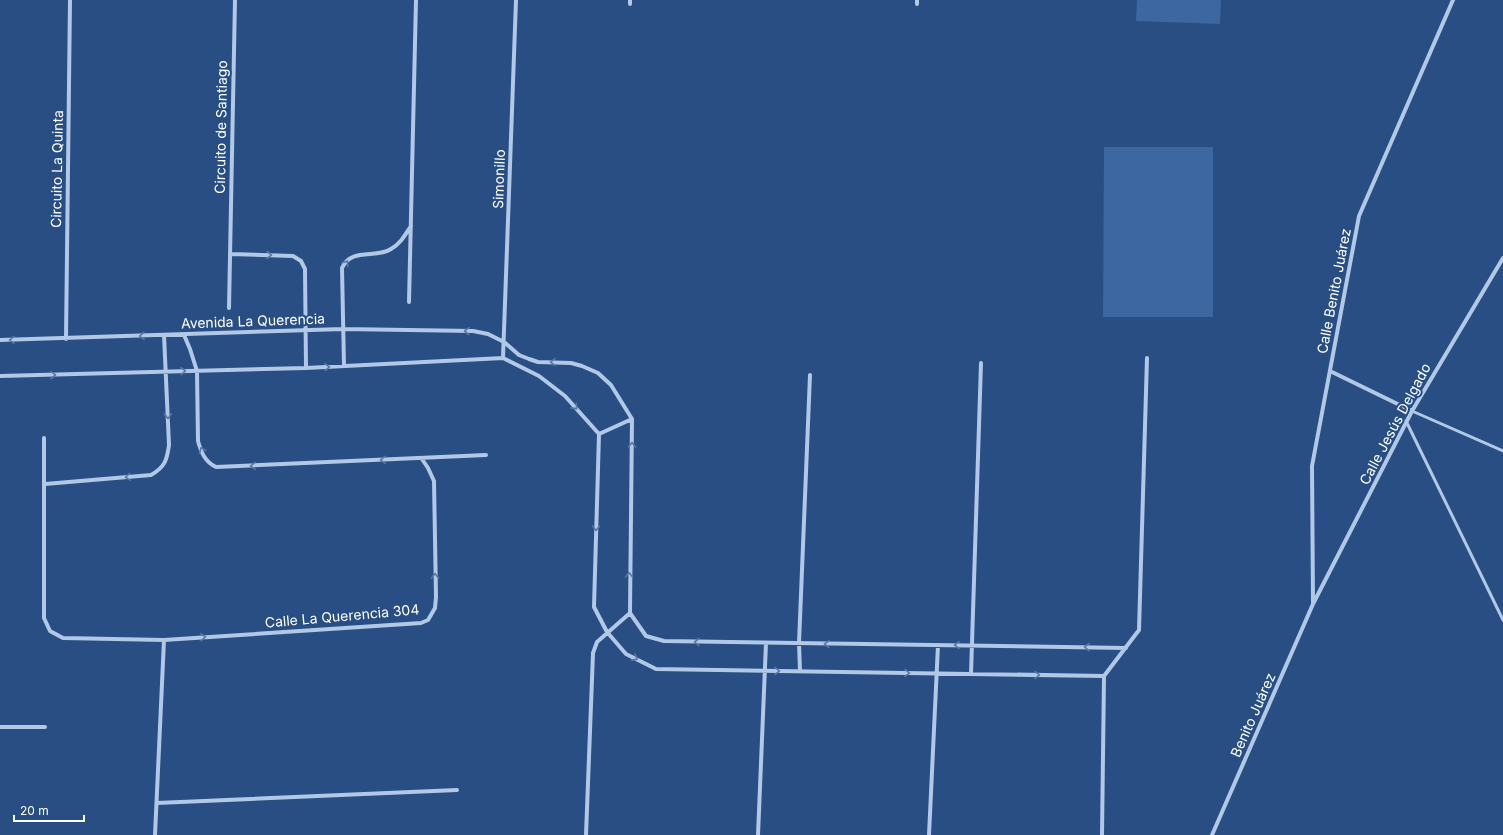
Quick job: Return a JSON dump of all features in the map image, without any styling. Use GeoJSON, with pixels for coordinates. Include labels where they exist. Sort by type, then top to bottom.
{"type":"FeatureCollection","features":[{"type":"Feature","properties":{"kind":"street","name":"Circuito La Quinta"},"geometry":{"type":"LineString","coordinates":[[66,338],[70,0]]}},
{"type":"Feature","properties":{"kind":"street","name":"Circuito de Santiago"},"geometry":{"type":"LineString","coordinates":[[229,308],[234,0]]}},
{"type":"Feature","properties":{"kind":"street"},"geometry":{"type":"LineString","coordinates":[[409,302],[416,0]]}},
{"type":"Feature","properties":{"kind":"street","name":"Simonillo"},"geometry":{"type":"LineString","coordinates":[[504,358],[516,0]]}},
{"type":"Feature","properties":{"kind":"street","name":"Calle Benito Juárez"},"geometry":{"type":"LineString","coordinates":[[1313,604],[1312,466],[1359,216],[1453,0]]}},
{"type":"Feature","properties":{"kind":"street"},"geometry":{"type":"LineString","coordinates":[[344,366],[342,268],[350,257],[390,250],[402,240],[411,225]]}},
{"type":"Feature","properties":{"kind":"street"},"geometry":{"type":"LineString","coordinates":[[230,254],[293,256],[301,261],[305,269],[306,368]]}},
{"type":"Feature","properties":{"kind":"street","name":"Calle Jesús Delgado"},"geometry":{"type":"LineString","coordinates":[[1313,604],[1412,410],[1503,258]]}},
{"type":"Feature","properties":{"kind":"street","name":"Avenida La Querencia"},"geometry":{"type":"LineString","coordinates":[[0,340],[343,330],[473,331],[488,334],[504,342],[519,355],[529,359],[538,362],[570,363],[582,366],[598,373],[611,385],[632,419]]}},
{"type":"Feature","properties":{"kind":"street"},"geometry":{"type":"LineString","coordinates":[[45,484],[151,476],[164,466],[169,445],[164,335]]}},
{"type":"Feature","properties":{"kind":"street"},"geometry":{"type":"LineString","coordinates":[[184,335],[197,371],[198,441],[206,459],[216,467],[486,455]]}},
{"type":"Feature","properties":{"kind":"street"},"geometry":{"type":"LineString","coordinates":[[0,376],[306,368],[504,358],[539,376],[565,396],[599,434],[594,607],[607,632],[626,654],[656,669],[1104,676]]}},
{"type":"Feature","properties":{"kind":"street"},"geometry":{"type":"LineString","coordinates":[[1102,835],[1104,676],[1139,630],[1147,358]]}},
{"type":"Feature","properties":{"kind":"street"},"geometry":{"type":"LineString","coordinates":[[971,674],[981,362]]}},
{"type":"Feature","properties":{"kind":"street"},"geometry":{"type":"LineString","coordinates":[[1330,371],[1412,410]]}},
{"type":"Feature","properties":{"kind":"street"},"geometry":{"type":"LineString","coordinates":[[800,671],[799,643],[810,375]]}},
{"type":"Feature","properties":{"kind":"street"},"geometry":{"type":"LineString","coordinates":[[599,434],[632,419],[630,614],[646,636],[664,641],[1126,648]]}},
{"type":"Feature","properties":{"kind":"street","name":"Calle La Querencia 304"},"geometry":{"type":"LineString","coordinates":[[44,438],[44,618],[50,631],[63,638],[164,640],[421,623],[428,620],[435,608],[436,597],[434,481],[422,459]]}},
{"type":"Feature","properties":{"kind":"street","name":"Benito Juárez"},"geometry":{"type":"LineString","coordinates":[[1212,835],[1313,604]]}},
{"type":"Feature","properties":{"kind":"street"},"geometry":{"type":"LineString","coordinates":[[586,835],[593,653],[597,642],[630,614]]}},
{"type":"Feature","properties":{"kind":"street"},"geometry":{"type":"LineString","coordinates":[[156,835],[164,640]]}},
{"type":"Feature","properties":{"kind":"street"},"geometry":{"type":"LineString","coordinates":[[758,835],[766,643]]}},
{"type":"Feature","properties":{"kind":"street"},"geometry":{"type":"LineString","coordinates":[[930,835],[938,645]]}},
{"type":"Feature","properties":{"kind":"street"},"geometry":{"type":"LineString","coordinates":[[0,727],[45,727]]}},
{"type":"Feature","properties":{"kind":"street"},"geometry":{"type":"LineString","coordinates":[[157,803],[457,790]]}},
{"type":"Feature","properties":{"kind":"lane"},"geometry":{"type":"LineString","coordinates":[[1412,410],[1503,451]]}},
{"type":"Feature","properties":{"kind":"lane"},"geometry":{"type":"LineString","coordinates":[[1406,421],[1503,620]]}},
{"type":"Feature","properties":{"kind":"shaded area"},"geometry":{"type":"Polygon","coordinates":[[[1137,0],[1221,0],[1220,24],[1136,21],[1137,0]]]}},
{"type":"Feature","properties":{"kind":"shaded area"},"geometry":{"type":"Polygon","coordinates":[[[1104,147],[1213,147],[1213,317],[1103,317],[1104,147]]]}}]}
